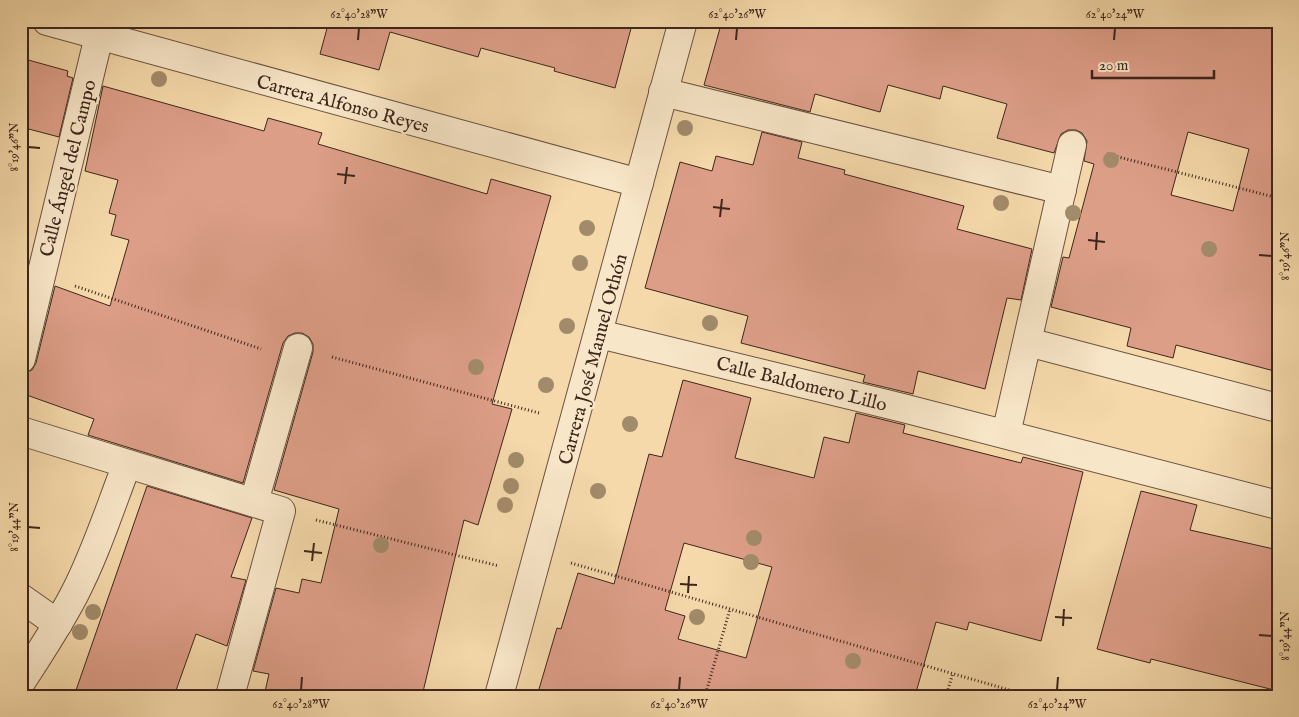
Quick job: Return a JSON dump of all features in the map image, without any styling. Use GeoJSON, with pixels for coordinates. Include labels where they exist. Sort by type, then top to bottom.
{"type":"FeatureCollection","features":[{"type":"Feature","properties":{"kind":"street","name":"Carrera Alfonso Reyes"},"geometry":{"type":"LineString","coordinates":[[47,21],[639,183]]}},
{"type":"Feature","properties":{"kind":"street","name":"Carrera José Manuel Othón"},"geometry":{"type":"LineString","coordinates":[[499,696],[683,21]]}},
{"type":"Feature","properties":{"kind":"street","name":"Calle Ángel del Campo"},"geometry":{"type":"LineString","coordinates":[[21,359],[99,36]]}},
{"type":"Feature","properties":{"kind":"street"},"geometry":{"type":"LineString","coordinates":[[663,92],[1062,190]]}},
{"type":"Feature","properties":{"kind":"street"},"geometry":{"type":"LineString","coordinates":[[1006,434],[1072,145]]}},
{"type":"Feature","properties":{"kind":"street","name":"Calle Baldomero Lillo"},"geometry":{"type":"LineString","coordinates":[[599,334],[1006,434],[1278,505]]}},
{"type":"Feature","properties":{"kind":"street"},"geometry":{"type":"LineString","coordinates":[[1028,342],[1278,408]]}},
{"type":"Feature","properties":{"kind":"street"},"geometry":{"type":"LineString","coordinates":[[254,502],[296,354]]}},
{"type":"Feature","properties":{"kind":"street"},"geometry":{"type":"LineString","coordinates":[[21,431],[281,511],[230,696]]}},
{"type":"Feature","properties":{"kind":"street"},"geometry":{"type":"LineString","coordinates":[[21,682],[58,624],[95,548],[126,464]]}},
{"type":"Feature","properties":{"kind":"street"},"geometry":{"type":"LineString","coordinates":[[21,598],[58,624]]}},
{"type":"Feature","properties":{"kind":"path"},"geometry":{"type":"LineString","coordinates":[[1072,145],[1278,198]]}},
{"type":"Feature","properties":{"kind":"path"},"geometry":{"type":"LineString","coordinates":[[41,274],[296,354],[574,422]]}},
{"type":"Feature","properties":{"kind":"path"},"geometry":{"type":"LineString","coordinates":[[281,511],[536,564],[730,610],[1030,696]]}},
{"type":"Feature","properties":{"kind":"path"},"geometry":{"type":"LineString","coordinates":[[705,696],[730,610]]}},
{"type":"Feature","properties":{"kind":"path"},"geometry":{"type":"LineString","coordinates":[[946,696],[953,673]]}},
{"type":"Feature","properties":{"kind":"building"},"geometry":{"type":"Polygon","coordinates":[[[329,21],[633,21],[615,88],[554,71],[555,68],[481,48],[478,57],[390,32],[379,70],[320,54],[329,21]]]}},
{"type":"Feature","properties":{"kind":"building"},"geometry":{"type":"Polygon","coordinates":[[[722,21],[1278,21],[1278,372],[1176,345],[1173,358],[1127,346],[1131,328],[1051,307],[1063,257],[1069,258],[1094,164],[1084,161],[1087,141],[1082,133],[1076,130],[1068,130],[1061,134],[1054,153],[997,138],[1007,104],[943,86],[940,99],[888,85],[880,112],[815,94],[810,112],[704,85],[722,21]],[[1188,132],[1171,195],[1233,211],[1249,149],[1188,132]]]}},
{"type":"Feature","properties":{"kind":"building"},"geometry":{"type":"Polygon","coordinates":[[[21,58],[68,71],[67,76],[73,78],[59,137],[21,127],[21,58]]]}},
{"type":"Feature","properties":{"kind":"building"},"geometry":{"type":"Polygon","coordinates":[[[103,86],[264,131],[268,118],[322,133],[318,144],[487,194],[491,179],[551,196],[492,404],[512,409],[478,525],[464,520],[422,696],[264,696],[269,674],[253,671],[276,588],[299,593],[302,579],[321,583],[339,509],[274,490],[313,352],[313,344],[309,337],[302,333],[295,333],[288,336],[283,343],[243,483],[88,435],[94,419],[21,393],[21,374],[32,370],[36,363],[55,286],[110,306],[129,240],[111,235],[116,215],[109,213],[118,180],[85,171],[103,86]]]}},
{"type":"Feature","properties":{"kind":"building"},"geometry":{"type":"Polygon","coordinates":[[[762,132],[802,142],[798,158],[845,170],[844,174],[964,206],[957,229],[1032,249],[1021,300],[1007,298],[985,389],[918,371],[913,394],[863,382],[865,375],[741,343],[748,316],[645,288],[680,162],[712,171],[716,156],[753,165],[762,132]]]}},
{"type":"Feature","properties":{"kind":"building"},"geometry":{"type":"Polygon","coordinates":[[[683,380],[751,398],[735,458],[814,478],[824,437],[849,443],[856,413],[905,425],[903,433],[1021,463],[1023,457],[1083,472],[1041,641],[969,622],[967,630],[936,622],[915,696],[537,696],[557,628],[561,629],[578,573],[614,584],[649,454],[662,457],[683,380]],[[684,543],[665,610],[685,616],[678,639],[746,658],[772,567],[684,543]]]}},
{"type":"Feature","properties":{"kind":"building"},"geometry":{"type":"Polygon","coordinates":[[[147,486],[252,518],[231,577],[246,580],[227,646],[196,634],[174,696],[74,696],[147,486]]]}},
{"type":"Feature","properties":{"kind":"building"},"geometry":{"type":"Polygon","coordinates":[[[1141,491],[1197,505],[1190,530],[1278,550],[1278,691],[1151,659],[1150,663],[1097,649],[1141,491]]]}}]}
